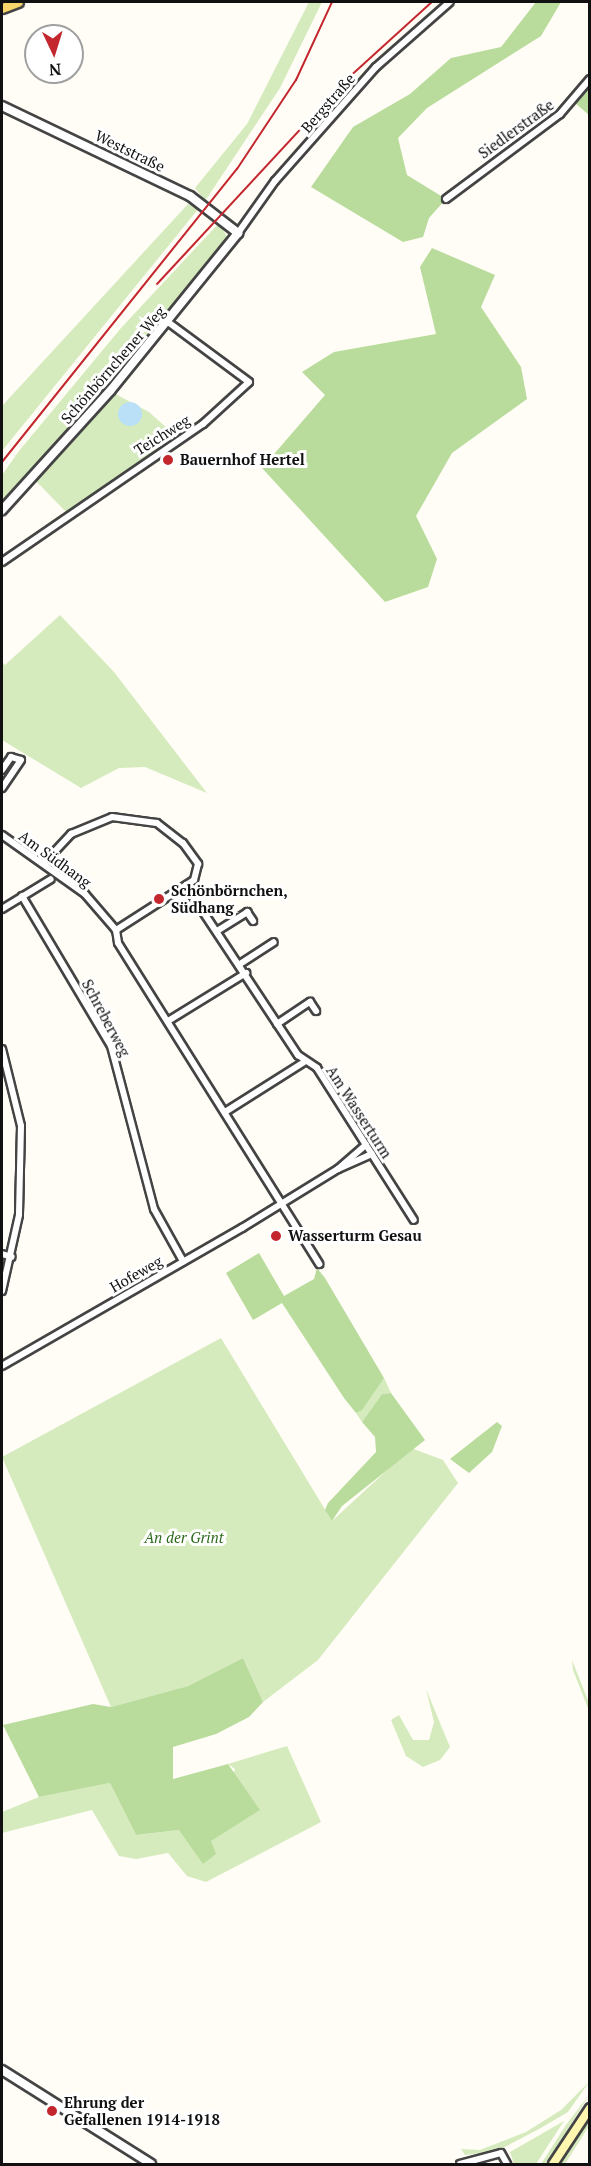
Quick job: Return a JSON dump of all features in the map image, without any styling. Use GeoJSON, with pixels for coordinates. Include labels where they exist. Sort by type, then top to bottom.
{"type":"FeatureCollection","features":[{"type":"Feature","properties":{"kind":"main road"},"geometry":{"type":"LineString","coordinates":[[2,8],[18,2]]}},
{"type":"Feature","properties":{"kind":"main road"},"geometry":{"type":"LineString","coordinates":[[553,2164],[590,2108]]}},
{"type":"Feature","properties":{"kind":"street","name":"Bergstraße"},"geometry":{"type":"LineString","coordinates":[[238,233],[275,181],[376,67],[450,2]]}},
{"type":"Feature","properties":{"kind":"street","name":"Siedlerstraße"},"geometry":{"type":"LineString","coordinates":[[446,199],[451,192],[560,114],[590,80]]}},
{"type":"Feature","properties":{"kind":"street","name":"Weststraße"},"geometry":{"type":"LineString","coordinates":[[2,106],[190,195],[238,233]]}},
{"type":"Feature","properties":{"kind":"street","name":"Schönbörnchener Weg"},"geometry":{"type":"LineString","coordinates":[[2,510],[168,322],[238,233]]}},
{"type":"Feature","properties":{"kind":"street","name":"Teichweg"},"geometry":{"type":"LineString","coordinates":[[2,562],[203,424],[249,382],[168,322]]}},
{"type":"Feature","properties":{"kind":"street"},"geometry":{"type":"LineString","coordinates":[[2,770],[11,757],[21,760],[2,788]]}},
{"type":"Feature","properties":{"kind":"street"},"geometry":{"type":"LineString","coordinates":[[44,863],[84,826],[112,817],[142,818],[170,831],[193,856],[197,873],[186,886],[116,930]]}},
{"type":"Feature","properties":{"kind":"street","name":"Am Südhang"},"geometry":{"type":"LineString","coordinates":[[2,836],[44,863],[85,894],[116,930],[118,943],[283,1202],[319,1264]]}},
{"type":"Feature","properties":{"kind":"street"},"geometry":{"type":"LineString","coordinates":[[2,909],[51,879]]}},
{"type":"Feature","properties":{"kind":"street","name":"Am Wasserturm"},"geometry":{"type":"LineString","coordinates":[[186,886],[304,1062],[317,1068],[414,1220]]}},
{"type":"Feature","properties":{"kind":"street","name":"Schreberweg"},"geometry":{"type":"LineString","coordinates":[[22,896],[111,1046],[154,1209],[183,1261]]}},
{"type":"Feature","properties":{"kind":"street"},"geometry":{"type":"LineString","coordinates":[[217,931],[247,912],[253,921]]}},
{"type":"Feature","properties":{"kind":"street"},"geometry":{"type":"LineString","coordinates":[[240,964],[273,942]]}},
{"type":"Feature","properties":{"kind":"street"},"geometry":{"type":"LineString","coordinates":[[168,1022],[246,973]]}},
{"type":"Feature","properties":{"kind":"street"},"geometry":{"type":"LineString","coordinates":[[277,1023],[310,1002],[316,1011]]}},
{"type":"Feature","properties":{"kind":"street"},"geometry":{"type":"LineString","coordinates":[[2,1050],[21,1126],[19,1215],[12,1257],[2,1291]]}},
{"type":"Feature","properties":{"kind":"street"},"geometry":{"type":"LineString","coordinates":[[225,1112],[304,1062]]}},
{"type":"Feature","properties":{"kind":"street"},"geometry":{"type":"LineString","coordinates":[[338,1169],[366,1145]]}},
{"type":"Feature","properties":{"kind":"street"},"geometry":{"type":"LineString","coordinates":[[283,1202],[338,1169],[372,1154]]}},
{"type":"Feature","properties":{"kind":"street","name":"Hofeweg"},"geometry":{"type":"LineString","coordinates":[[2,1366],[283,1202]]}},
{"type":"Feature","properties":{"kind":"street"},"geometry":{"type":"LineString","coordinates":[[2,1254],[12,1257]]}},
{"type":"Feature","properties":{"kind":"street"},"geometry":{"type":"LineString","coordinates":[[2,2070],[151,2164]]}},
{"type":"Feature","properties":{"kind":"street"},"geometry":{"type":"LineString","coordinates":[[460,2164],[501,2153],[507,2164]]}},
{"type":"Feature","properties":{"kind":"green space"},"geometry":{"type":"Polygon","coordinates":[[[309,2],[322,2],[280,88],[205,201],[195,188],[247,124],[309,2]]]}},
{"type":"Feature","properties":{"kind":"green space"},"geometry":{"type":"Polygon","coordinates":[[[536,2],[561,2],[541,36],[427,108],[398,138],[407,175],[446,199],[429,218],[423,237],[403,242],[311,187],[353,127],[410,94],[451,58],[501,47],[536,2]]]}},
{"type":"Feature","properties":{"kind":"green space"},"geometry":{"type":"Polygon","coordinates":[[[589,83],[589,115],[575,103],[589,83]]]}},
{"type":"Feature","properties":{"kind":"green space"},"geometry":{"type":"Polygon","coordinates":[[[188,204],[199,208],[2,451],[2,406],[188,204]]]}},
{"type":"Feature","properties":{"kind":"green space"},"geometry":{"type":"Polygon","coordinates":[[[219,223],[229,240],[108,390],[2,507],[2,475],[19,451],[121,328],[219,223]]]}},
{"type":"Feature","properties":{"kind":"green space"},"geometry":{"type":"Polygon","coordinates":[[[432,248],[495,275],[481,307],[521,367],[527,399],[452,453],[416,516],[437,559],[428,587],[385,602],[262,468],[325,395],[302,372],[334,352],[436,334],[420,267],[432,248]]]}},
{"type":"Feature","properties":{"kind":"green space"},"geometry":{"type":"Polygon","coordinates":[[[110,391],[149,412],[178,438],[68,514],[32,477],[110,391]]]}},
{"type":"Feature","properties":{"kind":"green space"},"geometry":{"type":"Polygon","coordinates":[[[60,615],[114,672],[207,793],[145,767],[119,768],[81,788],[2,740],[2,662],[5,665],[60,615]]]}},
{"type":"Feature","properties":{"kind":"green space"},"geometry":{"type":"Polygon","coordinates":[[[259,1253],[284,1296],[314,1279],[317,1268],[325,1278],[384,1378],[362,1410],[356,1413],[344,1398],[282,1303],[253,1320],[226,1273],[259,1253]]]}},
{"type":"Feature","properties":{"kind":"green space","name":"An der Grint"},"geometry":{"type":"Polygon","coordinates":[[[221,1338],[332,1521],[411,1448],[443,1460],[458,1483],[318,1660],[263,1702],[243,1658],[188,1686],[111,1707],[2,1457],[221,1338]]]}},
{"type":"Feature","properties":{"kind":"green space"},"geometry":{"type":"Polygon","coordinates":[[[384,1378],[391,1393],[382,1394],[362,1422],[356,1413],[384,1378]]]}},
{"type":"Feature","properties":{"kind":"green space"},"geometry":{"type":"Polygon","coordinates":[[[391,1393],[425,1440],[342,1506],[332,1521],[325,1510],[328,1503],[376,1452],[375,1437],[362,1422],[382,1394],[391,1393]]]}},
{"type":"Feature","properties":{"kind":"green space"},"geometry":{"type":"Polygon","coordinates":[[[497,1422],[502,1426],[492,1452],[469,1473],[450,1459],[497,1422]]]}},
{"type":"Feature","properties":{"kind":"green space"},"geometry":{"type":"Polygon","coordinates":[[[243,1658],[263,1702],[249,1717],[216,1734],[173,1747],[173,1779],[228,1764],[260,1810],[211,1841],[216,1854],[203,1864],[179,1830],[136,1835],[110,1783],[39,1797],[3,1725],[93,1704],[111,1707],[188,1686],[243,1658]]]}},
{"type":"Feature","properties":{"kind":"green space"},"geometry":{"type":"Polygon","coordinates":[[[572,1660],[589,1703],[589,1711],[573,1670],[572,1660]]]}},
{"type":"Feature","properties":{"kind":"green space"},"geometry":{"type":"Polygon","coordinates":[[[426,1689],[450,1747],[440,1760],[423,1767],[406,1756],[391,1720],[399,1715],[413,1740],[429,1740],[434,1722],[426,1689]]]}},
{"type":"Feature","properties":{"kind":"green space"},"geometry":{"type":"Polygon","coordinates":[[[287,1746],[321,1822],[206,1882],[187,1876],[168,1853],[136,1859],[119,1856],[92,1810],[2,1833],[2,1812],[39,1797],[110,1783],[136,1835],[179,1830],[211,1841],[235,1769],[228,1764],[287,1746]]]}},
{"type":"Feature","properties":{"kind":"green space"},"geometry":{"type":"Polygon","coordinates":[[[589,2082],[568,2112],[497,2151],[465,2155],[461,2149],[480,2150],[526,2132],[561,2110],[589,2082]]]}},
{"type":"Feature","properties":{"kind":"green space"},"geometry":{"type":"Polygon","coordinates":[[[589,2095],[546,2164],[541,2164],[566,2125],[589,2095]]]}},
{"type":"Feature","properties":{"kind":"green space"},"geometry":{"type":"Polygon","coordinates":[[[589,2116],[589,2126],[565,2164],[559,2164],[589,2116]]]}},
{"type":"Feature","properties":{"kind":"green space"},"geometry":{"type":"Polygon","coordinates":[[[564,2121],[536,2164],[514,2164],[510,2152],[564,2121]]]}},
{"type":"Feature","properties":{"kind":"water"},"geometry":{"type":"Polygon","coordinates":[[[130,402],[138,406],[142,414],[138,422],[130,426],[122,422],[118,414],[122,406],[130,402]]]}},
{"type":"Feature","properties":{"kind":"railway"},"geometry":{"type":"LineString","coordinates":[[2,462],[237,169],[296,80],[332,2]]}},
{"type":"Feature","properties":{"kind":"railway"},"geometry":{"type":"LineString","coordinates":[[157,284],[347,79],[432,2]]}},
{"type":"Feature","properties":{"kind":"place","name":"Bauernhof Hertel"},"geometry":{"type":"Point","coordinates":[168,460]}},
{"type":"Feature","properties":{"kind":"place","name":"Schönbörnchen, Südhang"},"geometry":{"type":"Point","coordinates":[159,899]}},
{"type":"Feature","properties":{"kind":"place","name":"Wasserturm Gesau"},"geometry":{"type":"Point","coordinates":[276,1236]}},
{"type":"Feature","properties":{"kind":"place","name":"Ehrung der Gefallenen 1914-1918"},"geometry":{"type":"Point","coordinates":[52,2111]}}]}
